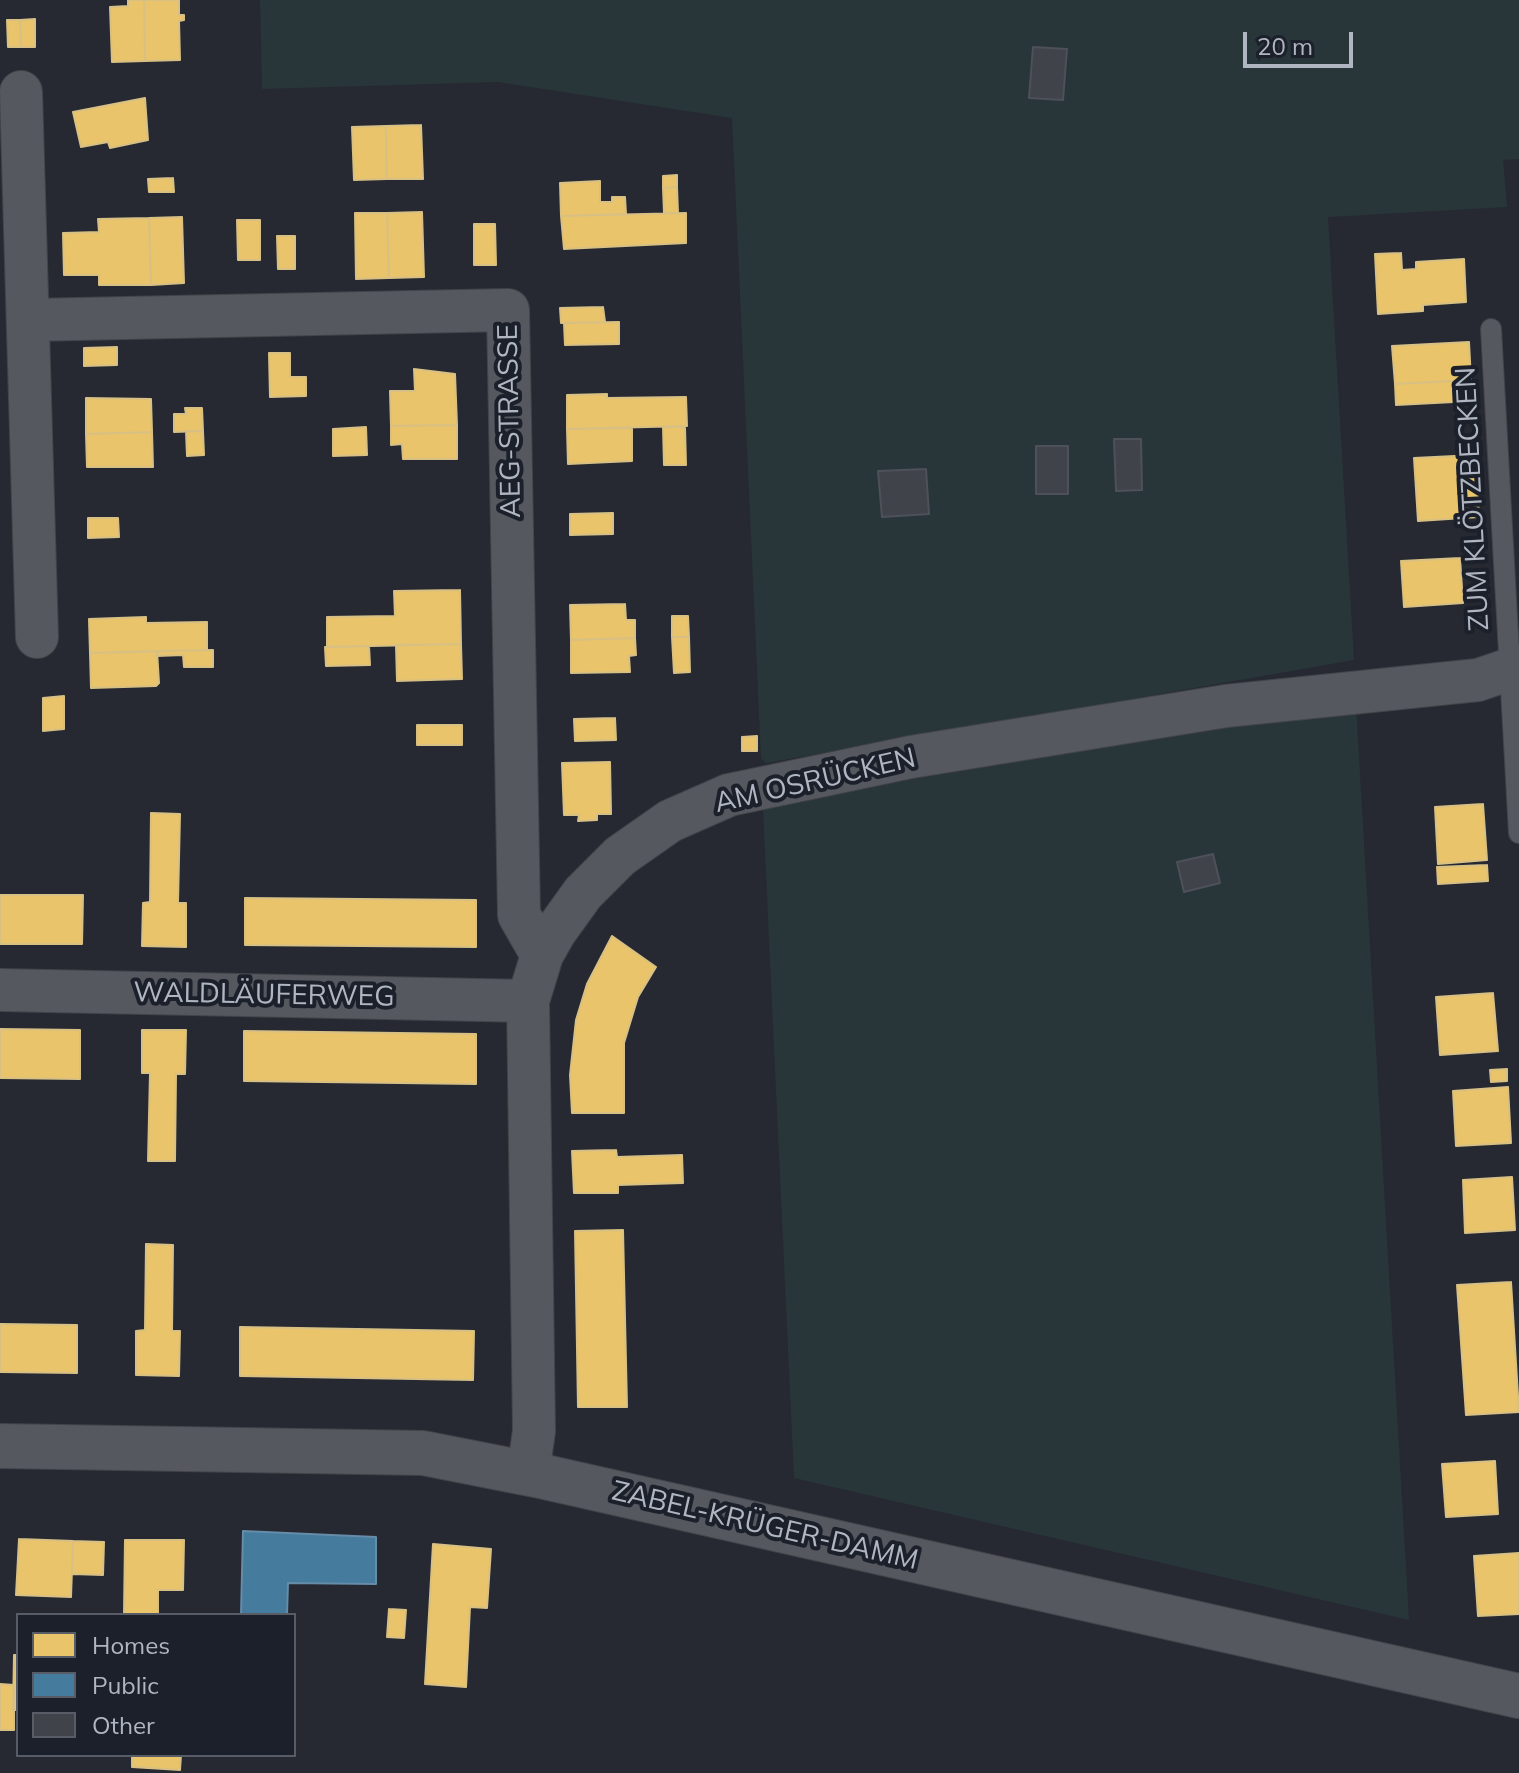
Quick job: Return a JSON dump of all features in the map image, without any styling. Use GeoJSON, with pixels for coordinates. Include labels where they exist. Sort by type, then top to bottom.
{"type":"FeatureCollection","features":[{"type":"Feature","properties":{"kind":"street"},"geometry":{"type":"LineString","coordinates":[[21,92],[37,637]]}},
{"type":"Feature","properties":{"kind":"street","name":"AEG-STRASSE"},"geometry":{"type":"LineString","coordinates":[[30,320],[508,310],[519,915],[542,955]]}},
{"type":"Feature","properties":{"kind":"street","name":"AM OSRÜCKEN"},"geometry":{"type":"LineString","coordinates":[[528,1473],[534,1431],[528,1001],[542,955],[583,893],[620,856],[670,821],[729,795],[911,757],[1226,706],[1478,680],[1515,666]]}},
{"type":"Feature","properties":{"kind":"street","name":"WALDLÄUFERWEG"},"geometry":{"type":"LineString","coordinates":[[0,990],[528,1001]]}},
{"type":"Feature","properties":{"kind":"street","name":"ZABEL-KRÜGER-DAMM"},"geometry":{"type":"LineString","coordinates":[[0,1446],[423,1453],[528,1473],[1519,1696]]}},
{"type":"Feature","properties":{"kind":"lane","name":"ZUM KLÖTZBECKEN"},"geometry":{"type":"LineString","coordinates":[[1491,329],[1515,666],[1519,833]]}},
{"type":"Feature","properties":{"kind":"shaded area"},"geometry":{"type":"Polygon","coordinates":[[[260,0],[1519,0],[1519,159],[1503,160],[1507,207],[1328,217],[1354,660],[766,763],[761,758],[732,118],[498,82],[262,89],[260,0]]]}},
{"type":"Feature","properties":{"kind":"shaded area"},"geometry":{"type":"Polygon","coordinates":[[[1356,705],[1409,1620],[794,1478],[763,810],[770,803],[1356,705]]]}},
{"type":"Feature","properties":{"kind":"building: Homes"},"geometry":{"type":"Polygon","coordinates":[[[128,0],[144,0],[145,61],[112,62],[110,7],[128,6],[128,0]]]}},
{"type":"Feature","properties":{"kind":"building: Homes"},"geometry":{"type":"Polygon","coordinates":[[[144,0],[179,0],[179,15],[184,15],[184,20],[179,21],[180,60],[145,61],[144,0]]]}},
{"type":"Feature","properties":{"kind":"building: Homes"},"geometry":{"type":"Polygon","coordinates":[[[35,19],[35,47],[21,47],[20,20],[35,19]]]}},
{"type":"Feature","properties":{"kind":"building: Homes"},"geometry":{"type":"Polygon","coordinates":[[[7,20],[20,20],[21,47],[8,47],[7,20]]]}},
{"type":"Feature","properties":{"kind":"building: Homes"},"geometry":{"type":"Polygon","coordinates":[[[145,98],[148,140],[110,148],[108,142],[81,147],[73,112],[145,98]]]}},
{"type":"Feature","properties":{"kind":"building: Homes"},"geometry":{"type":"Polygon","coordinates":[[[421,125],[423,179],[387,179],[386,126],[421,125]]]}},
{"type":"Feature","properties":{"kind":"building: Homes"},"geometry":{"type":"Polygon","coordinates":[[[386,126],[387,179],[354,180],[352,127],[386,126]]]}},
{"type":"Feature","properties":{"kind":"building: Homes"},"geometry":{"type":"Polygon","coordinates":[[[677,175],[677,187],[663,188],[663,176],[677,175]]]}},
{"type":"Feature","properties":{"kind":"building: Homes"},"geometry":{"type":"Polygon","coordinates":[[[173,178],[174,192],[149,192],[148,179],[173,178]]]}},
{"type":"Feature","properties":{"kind":"building: Homes"},"geometry":{"type":"Polygon","coordinates":[[[600,181],[600,202],[612,202],[612,197],[625,197],[626,214],[561,216],[560,183],[600,181]]]}},
{"type":"Feature","properties":{"kind":"building: Homes"},"geometry":{"type":"Polygon","coordinates":[[[677,187],[678,213],[664,213],[663,188],[677,187]]]}},
{"type":"Feature","properties":{"kind":"building: Homes"},"geometry":{"type":"Polygon","coordinates":[[[422,212],[424,277],[389,278],[387,213],[422,212]]]}},
{"type":"Feature","properties":{"kind":"building: Homes"},"geometry":{"type":"Polygon","coordinates":[[[355,213],[387,213],[389,278],[356,279],[355,213]]]}},
{"type":"Feature","properties":{"kind":"building: Homes"},"geometry":{"type":"Polygon","coordinates":[[[686,213],[686,243],[564,249],[561,216],[686,213]]]}},
{"type":"Feature","properties":{"kind":"building: Homes"},"geometry":{"type":"Polygon","coordinates":[[[182,217],[184,283],[151,285],[149,218],[182,217]]]}},
{"type":"Feature","properties":{"kind":"building: Homes"},"geometry":{"type":"Polygon","coordinates":[[[149,218],[151,285],[99,285],[99,275],[64,275],[63,233],[99,232],[98,219],[149,218]]]}},
{"type":"Feature","properties":{"kind":"building: Homes"},"geometry":{"type":"Polygon","coordinates":[[[237,220],[260,220],[260,260],[238,260],[237,220]]]}},
{"type":"Feature","properties":{"kind":"building: Homes"},"geometry":{"type":"Polygon","coordinates":[[[474,224],[495,224],[496,265],[474,265],[474,224]]]}},
{"type":"Feature","properties":{"kind":"building: Homes"},"geometry":{"type":"Polygon","coordinates":[[[277,236],[295,236],[295,269],[278,269],[277,236]]]}},
{"type":"Feature","properties":{"kind":"building: Homes"},"geometry":{"type":"Polygon","coordinates":[[[1401,253],[1402,270],[1416,269],[1416,262],[1464,259],[1466,302],[1423,305],[1423,311],[1378,314],[1375,254],[1401,253]]]}},
{"type":"Feature","properties":{"kind":"building: Homes"},"geometry":{"type":"Polygon","coordinates":[[[603,307],[605,322],[561,323],[560,308],[603,307]]]}},
{"type":"Feature","properties":{"kind":"building: Homes"},"geometry":{"type":"Polygon","coordinates":[[[619,322],[619,344],[565,345],[564,323],[619,322]]]}},
{"type":"Feature","properties":{"kind":"building: Homes"},"geometry":{"type":"Polygon","coordinates":[[[1469,342],[1471,380],[1395,384],[1392,346],[1469,342]]]}},
{"type":"Feature","properties":{"kind":"building: Homes"},"geometry":{"type":"Polygon","coordinates":[[[117,347],[117,365],[84,366],[84,348],[117,347]]]}},
{"type":"Feature","properties":{"kind":"building: Homes"},"geometry":{"type":"Polygon","coordinates":[[[269,353],[290,353],[290,377],[306,377],[306,396],[270,397],[269,353]]]}},
{"type":"Feature","properties":{"kind":"building: Homes"},"geometry":{"type":"Polygon","coordinates":[[[414,369],[455,374],[457,425],[391,426],[390,391],[415,391],[414,369]]]}},
{"type":"Feature","properties":{"kind":"building: Homes"},"geometry":{"type":"Polygon","coordinates":[[[1453,381],[1454,402],[1396,405],[1395,384],[1453,381]]]}},
{"type":"Feature","properties":{"kind":"building: Homes"},"geometry":{"type":"Polygon","coordinates":[[[607,394],[607,398],[686,397],[687,426],[567,429],[567,395],[607,394]]]}},
{"type":"Feature","properties":{"kind":"building: Homes"},"geometry":{"type":"Polygon","coordinates":[[[86,398],[151,399],[152,432],[86,434],[86,398]]]}},
{"type":"Feature","properties":{"kind":"building: Homes"},"geometry":{"type":"Polygon","coordinates":[[[185,408],[202,408],[203,431],[174,432],[174,414],[186,414],[185,408]]]}},
{"type":"Feature","properties":{"kind":"building: Homes"},"geometry":{"type":"Polygon","coordinates":[[[457,425],[457,459],[403,459],[402,444],[391,445],[391,426],[457,425]]]}},
{"type":"Feature","properties":{"kind":"building: Homes"},"geometry":{"type":"Polygon","coordinates":[[[366,427],[367,455],[333,456],[333,429],[366,427]]]}},
{"type":"Feature","properties":{"kind":"building: Homes"},"geometry":{"type":"Polygon","coordinates":[[[663,427],[685,427],[686,465],[664,465],[663,427]]]}},
{"type":"Feature","properties":{"kind":"building: Homes"},"geometry":{"type":"Polygon","coordinates":[[[632,428],[632,461],[568,464],[567,429],[632,428]]]}},
{"type":"Feature","properties":{"kind":"building: Homes"},"geometry":{"type":"Polygon","coordinates":[[[186,431],[203,431],[204,455],[187,456],[186,431]]]}},
{"type":"Feature","properties":{"kind":"building: Homes"},"geometry":{"type":"Polygon","coordinates":[[[152,432],[153,467],[87,467],[86,434],[152,432]]]}},
{"type":"Feature","properties":{"kind":"building: Homes"},"geometry":{"type":"Polygon","coordinates":[[[1475,455],[1479,517],[1418,521],[1414,458],[1475,455]]]}},
{"type":"Feature","properties":{"kind":"building: Homes"},"geometry":{"type":"Polygon","coordinates":[[[613,513],[613,534],[570,535],[570,514],[613,513]]]}},
{"type":"Feature","properties":{"kind":"building: Homes"},"geometry":{"type":"Polygon","coordinates":[[[88,518],[118,518],[119,537],[88,538],[88,518]]]}},
{"type":"Feature","properties":{"kind":"building: Homes"},"geometry":{"type":"Polygon","coordinates":[[[1460,558],[1463,603],[1404,607],[1401,561],[1460,558]]]}},
{"type":"Feature","properties":{"kind":"building: Homes"},"geometry":{"type":"Polygon","coordinates":[[[460,590],[461,644],[327,647],[327,617],[395,616],[394,591],[460,590]]]}},
{"type":"Feature","properties":{"kind":"building: Homes"},"geometry":{"type":"Polygon","coordinates":[[[625,604],[626,620],[635,620],[635,638],[571,640],[570,605],[625,604]]]}},
{"type":"Feature","properties":{"kind":"building: Homes"},"geometry":{"type":"Polygon","coordinates":[[[672,616],[688,616],[689,637],[672,637],[672,616]]]}},
{"type":"Feature","properties":{"kind":"building: Homes"},"geometry":{"type":"Polygon","coordinates":[[[146,617],[146,623],[207,622],[207,650],[90,653],[89,619],[146,617]]]}},
{"type":"Feature","properties":{"kind":"building: Homes"},"geometry":{"type":"Polygon","coordinates":[[[672,637],[689,637],[690,672],[674,673],[672,637]]]}},
{"type":"Feature","properties":{"kind":"building: Homes"},"geometry":{"type":"Polygon","coordinates":[[[635,638],[636,655],[629,656],[630,672],[571,673],[571,640],[635,638]]]}},
{"type":"Feature","properties":{"kind":"building: Homes"},"geometry":{"type":"Polygon","coordinates":[[[461,644],[462,679],[397,681],[396,645],[461,644]]]}},
{"type":"Feature","properties":{"kind":"building: Homes"},"geometry":{"type":"Polygon","coordinates":[[[369,646],[370,665],[326,666],[325,647],[369,646]]]}},
{"type":"Feature","properties":{"kind":"building: Homes"},"geometry":{"type":"Polygon","coordinates":[[[213,650],[213,667],[184,667],[183,655],[157,656],[157,651],[213,650]]]}},
{"type":"Feature","properties":{"kind":"building: Homes"},"geometry":{"type":"Polygon","coordinates":[[[157,651],[159,683],[156,686],[91,688],[90,653],[157,651]]]}},
{"type":"Feature","properties":{"kind":"building: Homes"},"geometry":{"type":"Polygon","coordinates":[[[64,696],[64,729],[43,731],[43,698],[64,696]]]}},
{"type":"Feature","properties":{"kind":"building: Homes"},"geometry":{"type":"Polygon","coordinates":[[[615,718],[616,740],[575,741],[574,719],[615,718]]]}},
{"type":"Feature","properties":{"kind":"building: Homes"},"geometry":{"type":"Polygon","coordinates":[[[417,725],[462,725],[462,745],[417,745],[417,725]]]}},
{"type":"Feature","properties":{"kind":"building: Homes"},"geometry":{"type":"Polygon","coordinates":[[[757,736],[757,751],[742,751],[742,737],[757,736]]]}},
{"type":"Feature","properties":{"kind":"building: Homes"},"geometry":{"type":"Polygon","coordinates":[[[610,762],[611,814],[597,814],[597,820],[578,821],[579,815],[564,815],[562,763],[610,762]]]}},
{"type":"Feature","properties":{"kind":"building: Homes"},"geometry":{"type":"Polygon","coordinates":[[[1483,804],[1487,860],[1438,864],[1435,807],[1483,804]]]}},
{"type":"Feature","properties":{"kind":"building: Homes"},"geometry":{"type":"Polygon","coordinates":[[[151,813],[180,814],[178,903],[186,903],[186,947],[142,946],[143,903],[150,902],[151,813]]]}},
{"type":"Feature","properties":{"kind":"building: Homes"},"geometry":{"type":"Polygon","coordinates":[[[1487,865],[1488,881],[1438,884],[1437,867],[1487,865]]]}},
{"type":"Feature","properties":{"kind":"building: Homes"},"geometry":{"type":"Polygon","coordinates":[[[0,895],[83,895],[82,944],[0,944],[0,895]]]}},
{"type":"Feature","properties":{"kind":"building: Homes"},"geometry":{"type":"Polygon","coordinates":[[[245,898],[476,900],[476,947],[245,945],[245,898]]]}},
{"type":"Feature","properties":{"kind":"building: Homes"},"geometry":{"type":"Polygon","coordinates":[[[612,936],[656,967],[638,997],[624,1043],[624,1113],[572,1113],[570,1075],[576,1020],[587,984],[612,936]]]}},
{"type":"Feature","properties":{"kind":"building: Homes"},"geometry":{"type":"Polygon","coordinates":[[[1493,993],[1498,1051],[1440,1055],[1436,997],[1493,993]]]}},
{"type":"Feature","properties":{"kind":"building: Homes"},"geometry":{"type":"Polygon","coordinates":[[[0,1029],[80,1030],[80,1079],[0,1078],[0,1029]]]}},
{"type":"Feature","properties":{"kind":"building: Homes"},"geometry":{"type":"Polygon","coordinates":[[[142,1030],[186,1030],[185,1074],[176,1074],[175,1161],[148,1161],[150,1073],[142,1073],[142,1030]]]}},
{"type":"Feature","properties":{"kind":"building: Homes"},"geometry":{"type":"Polygon","coordinates":[[[244,1031],[476,1034],[476,1084],[244,1081],[244,1031]]]}},
{"type":"Feature","properties":{"kind":"building: Homes"},"geometry":{"type":"Polygon","coordinates":[[[1507,1069],[1507,1081],[1491,1082],[1490,1070],[1507,1069]]]}},
{"type":"Feature","properties":{"kind":"building: Homes"},"geometry":{"type":"Polygon","coordinates":[[[1508,1087],[1511,1143],[1456,1146],[1453,1091],[1508,1087]]]}},
{"type":"Feature","properties":{"kind":"building: Homes"},"geometry":{"type":"Polygon","coordinates":[[[616,1150],[617,1157],[682,1155],[683,1183],[618,1185],[618,1193],[574,1193],[572,1151],[616,1150]]]}},
{"type":"Feature","properties":{"kind":"building: Homes"},"geometry":{"type":"Polygon","coordinates":[[[1512,1177],[1515,1230],[1465,1233],[1463,1180],[1512,1177]]]}},
{"type":"Feature","properties":{"kind":"building: Homes"},"geometry":{"type":"Polygon","coordinates":[[[623,1230],[627,1407],[578,1407],[575,1231],[623,1230]]]}},
{"type":"Feature","properties":{"kind":"building: Homes"},"geometry":{"type":"Polygon","coordinates":[[[146,1244],[173,1245],[172,1331],[180,1331],[179,1376],[136,1375],[136,1331],[145,1330],[146,1244]]]}},
{"type":"Feature","properties":{"kind":"building: Homes"},"geometry":{"type":"Polygon","coordinates":[[[1511,1282],[1519,1412],[1466,1415],[1457,1285],[1511,1282]]]}},
{"type":"Feature","properties":{"kind":"building: Homes"},"geometry":{"type":"Polygon","coordinates":[[[0,1324],[77,1325],[77,1373],[0,1372],[0,1324]]]}},
{"type":"Feature","properties":{"kind":"building: Homes"},"geometry":{"type":"Polygon","coordinates":[[[240,1327],[474,1331],[473,1380],[240,1376],[240,1327]]]}},
{"type":"Feature","properties":{"kind":"building: Homes"},"geometry":{"type":"Polygon","coordinates":[[[1495,1461],[1498,1514],[1446,1517],[1442,1464],[1495,1461]]]}},
{"type":"Feature","properties":{"kind":"building: Homes"},"geometry":{"type":"Polygon","coordinates":[[[19,1539],[73,1541],[71,1597],[16,1595],[19,1539]]]}},
{"type":"Feature","properties":{"kind":"building: Homes"},"geometry":{"type":"Polygon","coordinates":[[[125,1540],[184,1540],[183,1590],[158,1590],[158,1613],[124,1613],[125,1540]]]}},
{"type":"Feature","properties":{"kind":"building: Homes"},"geometry":{"type":"Polygon","coordinates":[[[73,1541],[104,1542],[103,1575],[72,1574],[73,1541]]]}},
{"type":"Feature","properties":{"kind":"building: Homes"},"geometry":{"type":"Polygon","coordinates":[[[433,1544],[491,1549],[487,1608],[470,1607],[466,1687],[425,1684],[433,1544]]]}},
{"type":"Feature","properties":{"kind":"building: Homes"},"geometry":{"type":"Polygon","coordinates":[[[1519,1553],[1519,1614],[1478,1616],[1474,1556],[1519,1553]]]}},
{"type":"Feature","properties":{"kind":"building: Homes"},"geometry":{"type":"Polygon","coordinates":[[[389,1609],[406,1610],[404,1638],[387,1637],[389,1609]]]}},
{"type":"Feature","properties":{"kind":"building: Homes"},"geometry":{"type":"Polygon","coordinates":[[[14,1655],[16,1655],[16,1710],[13,1710],[14,1655]]]}},
{"type":"Feature","properties":{"kind":"building: Homes"},"geometry":{"type":"Polygon","coordinates":[[[0,1684],[14,1685],[14,1730],[0,1730],[0,1684]]]}},
{"type":"Feature","properties":{"kind":"building: Homes"},"geometry":{"type":"Polygon","coordinates":[[[132,1757],[181,1757],[180,1770],[132,1767],[132,1757]]]}},
{"type":"Feature","properties":{"kind":"building: Public"},"geometry":{"type":"Polygon","coordinates":[[[243,1531],[376,1537],[376,1584],[288,1583],[287,1613],[241,1613],[243,1531]]]}},
{"type":"Feature","properties":{"kind":"building: Other"},"geometry":{"type":"Polygon","coordinates":[[[1033,47],[1067,49],[1063,100],[1029,98],[1033,47]]]}},
{"type":"Feature","properties":{"kind":"building: Other"},"geometry":{"type":"Polygon","coordinates":[[[1114,439],[1141,439],[1142,490],[1116,491],[1114,439]]]}},
{"type":"Feature","properties":{"kind":"building: Other"},"geometry":{"type":"Polygon","coordinates":[[[1036,446],[1068,446],[1068,494],[1036,494],[1036,446]]]}},
{"type":"Feature","properties":{"kind":"building: Other"},"geometry":{"type":"Polygon","coordinates":[[[926,469],[929,514],[882,517],[878,471],[926,469]]]}},
{"type":"Feature","properties":{"kind":"building: Other"},"geometry":{"type":"Polygon","coordinates":[[[1213,854],[1220,883],[1184,892],[1177,862],[1213,854]]]}}]}
